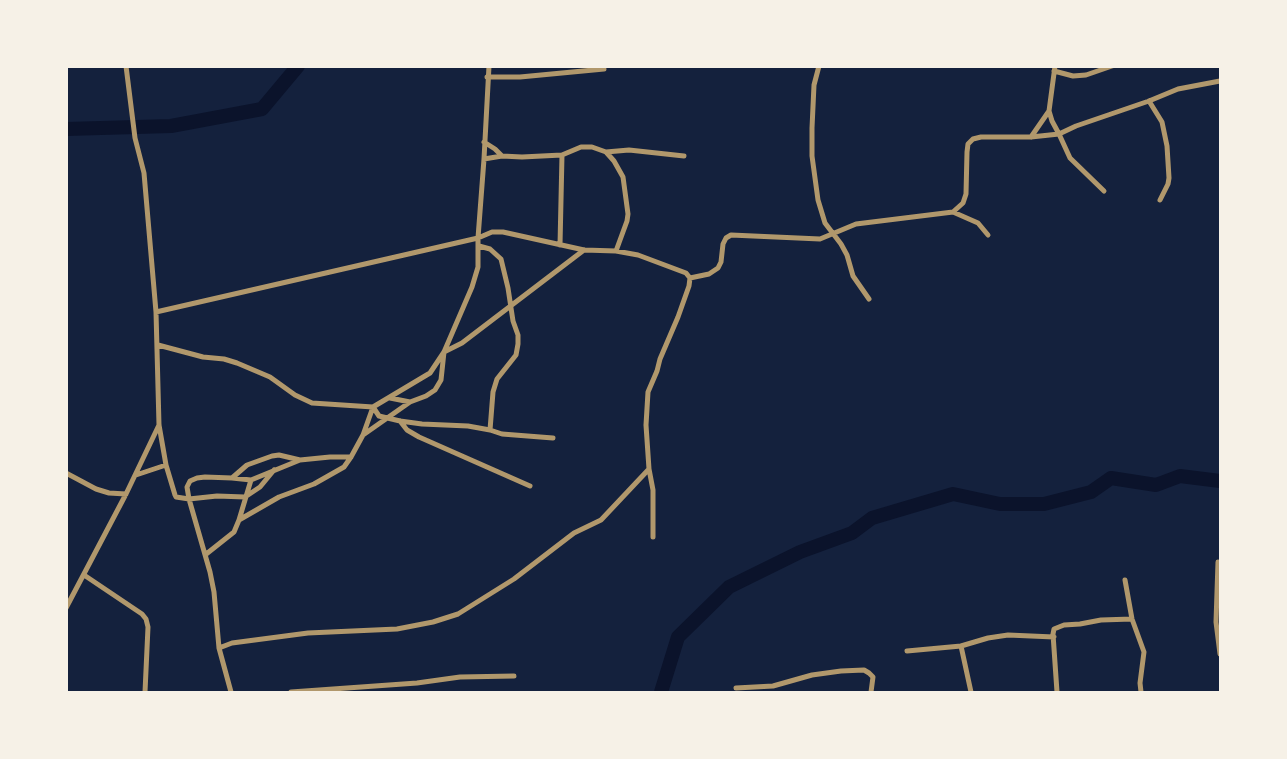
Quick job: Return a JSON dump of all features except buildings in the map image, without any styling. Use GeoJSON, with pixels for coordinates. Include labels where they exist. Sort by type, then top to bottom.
{"type":"FeatureCollection","features":[{"type":"Feature","properties":{"kind":"street"},"geometry":{"type":"LineString","coordinates":[[126,66],[135,138],[144,173],[158,345],[159,425],[166,466],[176,497],[245,497],[260,487],[274,470]]}},
{"type":"Feature","properties":{"kind":"street"},"geometry":{"type":"LineString","coordinates":[[158,345],[237,363],[271,377],[295,395],[312,403],[373,407],[430,373],[444,352],[478,267],[489,66]]}},
{"type":"Feature","properties":{"kind":"street"},"geometry":{"type":"LineString","coordinates":[[819,66],[814,93],[812,156],[821,213],[847,254],[853,276],[869,299]]}},
{"type":"Feature","properties":{"kind":"street"},"geometry":{"type":"LineString","coordinates":[[1104,191],[1070,158],[1049,111],[1054,69],[1073,76],[1087,75],[1112,66]]}},
{"type":"Feature","properties":{"kind":"street"},"geometry":{"type":"LineString","coordinates":[[487,77],[520,77],[604,69]]}},
{"type":"Feature","properties":{"kind":"street"},"geometry":{"type":"LineString","coordinates":[[953,212],[963,203],[966,194],[968,144],[973,139],[1059,134],[1178,89],[1220,81]]}},
{"type":"Feature","properties":{"kind":"street"},"geometry":{"type":"LineString","coordinates":[[1149,101],[1162,122],[1167,146],[1169,178],[1160,201]]}},
{"type":"Feature","properties":{"kind":"street"},"geometry":{"type":"LineString","coordinates":[[1031,137],[1049,111]]}},
{"type":"Feature","properties":{"kind":"street"},"geometry":{"type":"LineString","coordinates":[[484,142],[502,156]]}},
{"type":"Feature","properties":{"kind":"street"},"geometry":{"type":"LineString","coordinates":[[484,159],[562,155],[585,146],[606,152],[629,150],[684,156]]}},
{"type":"Feature","properties":{"kind":"street"},"geometry":{"type":"LineString","coordinates":[[606,152],[623,177],[626,202],[627,221],[616,251]]}},
{"type":"Feature","properties":{"kind":"street"},"geometry":{"type":"LineString","coordinates":[[559,245],[562,155]]}},
{"type":"Feature","properties":{"kind":"street"},"geometry":{"type":"LineString","coordinates":[[690,278],[709,274],[718,268],[723,244],[731,235],[820,239],[856,224],[953,212],[978,223],[988,235]]}},
{"type":"Feature","properties":{"kind":"street"},"geometry":{"type":"LineString","coordinates":[[156,312],[478,238],[492,232],[503,232],[584,250],[616,251],[658,261],[686,273],[690,278],[689,286],[648,392],[646,425],[653,491],[653,537]]}},
{"type":"Feature","properties":{"kind":"street"},"geometry":{"type":"LineString","coordinates":[[479,246],[491,249],[501,259],[519,344],[516,355],[497,379],[489,430]]}},
{"type":"Feature","properties":{"kind":"street"},"geometry":{"type":"LineString","coordinates":[[444,352],[462,343],[584,250]]}},
{"type":"Feature","properties":{"kind":"street"},"geometry":{"type":"LineString","coordinates":[[363,435],[411,402],[426,396],[440,384],[444,352]]}},
{"type":"Feature","properties":{"kind":"street"},"geometry":{"type":"LineString","coordinates":[[390,398],[411,402]]}},
{"type":"Feature","properties":{"kind":"street"},"geometry":{"type":"LineString","coordinates":[[373,407],[379,416],[400,421],[553,438]]}},
{"type":"Feature","properties":{"kind":"street"},"geometry":{"type":"LineString","coordinates":[[239,520],[279,497],[314,484],[344,467],[363,435],[373,407]]}},
{"type":"Feature","properties":{"kind":"street"},"geometry":{"type":"LineString","coordinates":[[400,421],[407,430],[419,437],[530,486]]}},
{"type":"Feature","properties":{"kind":"street"},"geometry":{"type":"LineString","coordinates":[[66,608],[136,475],[159,425]]}},
{"type":"Feature","properties":{"kind":"street"},"geometry":{"type":"LineString","coordinates":[[232,478],[247,465],[272,456],[300,460]]}},
{"type":"Feature","properties":{"kind":"street"},"geometry":{"type":"LineString","coordinates":[[232,692],[219,648],[214,592],[189,499],[187,487],[190,481],[205,477],[251,480],[300,460],[351,457]]}},
{"type":"Feature","properties":{"kind":"street"},"geometry":{"type":"LineString","coordinates":[[136,475],[166,466]]}},
{"type":"Feature","properties":{"kind":"street"},"geometry":{"type":"LineString","coordinates":[[219,648],[232,643],[309,633],[397,629],[458,614],[514,579],[574,533],[601,520],[649,469]]}},
{"type":"Feature","properties":{"kind":"street"},"geometry":{"type":"LineString","coordinates":[[66,473],[96,489],[126,494]]}},
{"type":"Feature","properties":{"kind":"street"},"geometry":{"type":"LineString","coordinates":[[205,555],[234,532],[251,480]]}},
{"type":"Feature","properties":{"kind":"street"},"geometry":{"type":"LineString","coordinates":[[1217,562],[1216,622],[1220,654]]}},
{"type":"Feature","properties":{"kind":"street"},"geometry":{"type":"LineString","coordinates":[[84,575],[146,619],[148,627],[145,692]]}},
{"type":"Feature","properties":{"kind":"street"},"geometry":{"type":"LineString","coordinates":[[1125,580],[1132,619],[1144,652],[1141,692]]}},
{"type":"Feature","properties":{"kind":"street"},"geometry":{"type":"LineString","coordinates":[[1057,692],[1054,629],[1058,626],[1114,618],[1132,619]]}},
{"type":"Feature","properties":{"kind":"street"},"geometry":{"type":"LineString","coordinates":[[907,651],[961,646],[1009,635],[1054,637]]}},
{"type":"Feature","properties":{"kind":"street"},"geometry":{"type":"LineString","coordinates":[[961,646],[971,692]]}},
{"type":"Feature","properties":{"kind":"street"},"geometry":{"type":"LineString","coordinates":[[736,688],[773,686],[812,675],[864,670],[873,677],[871,692]]}},
{"type":"Feature","properties":{"kind":"street"},"geometry":{"type":"LineString","coordinates":[[291,692],[417,683],[460,677],[514,676]]}},
{"type":"Feature","properties":{"kind":"street"},"geometry":{"type":"LineString","coordinates":[[417,683],[418,692]]}},
{"type":"Feature","properties":{"kind":"waterway"},"geometry":{"type":"LineString","coordinates":[[66,129],[171,126],[262,109],[298,66]]}},
{"type":"Feature","properties":{"kind":"waterway"},"geometry":{"type":"LineString","coordinates":[[661,692],[678,637],[729,587],[800,552],[852,533],[872,518],[953,494],[1000,504],[1044,504],[1091,492],[1111,478],[1156,485],[1180,476],[1220,481]]}}]}
